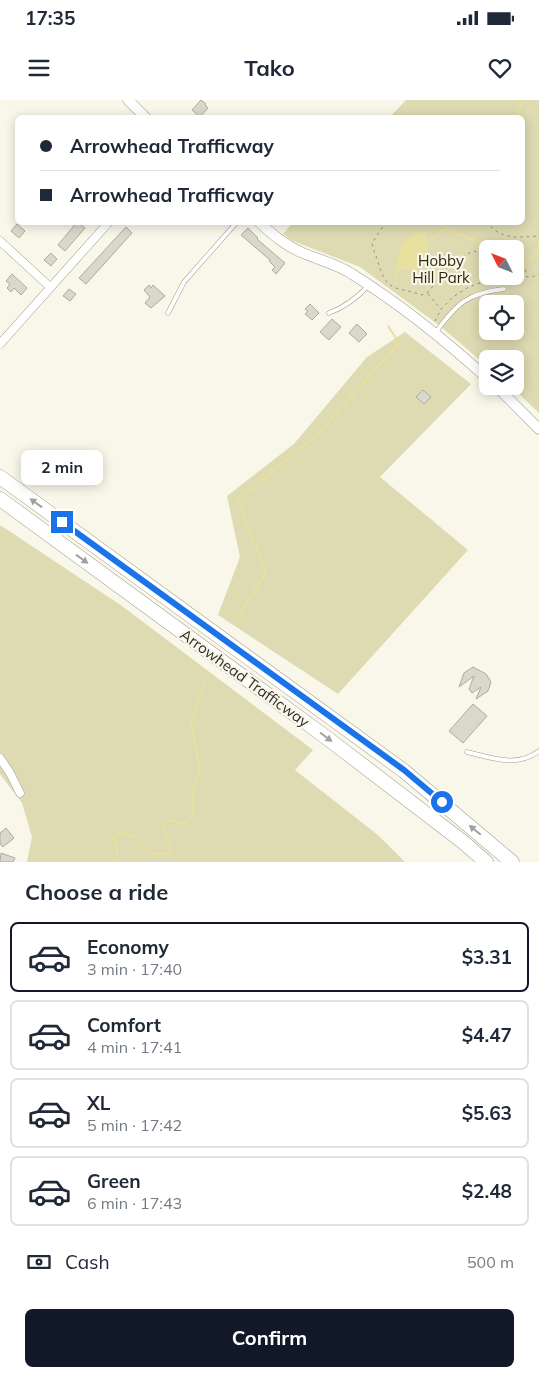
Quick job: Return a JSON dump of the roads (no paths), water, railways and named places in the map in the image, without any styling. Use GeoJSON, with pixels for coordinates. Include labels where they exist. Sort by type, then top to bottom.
{"type":"FeatureCollection","features":[{"type":"Feature","properties":{"kind":"highway","name":"Arrowhead Trafficway"},"geometry":{"type":"LineString","coordinates":[[0,477],[404,770],[512,862]]}},
{"type":"Feature","properties":{"kind":"highway","name":"Arrowhead Trafficway"},"geometry":{"type":"LineString","coordinates":[[0,499],[327,738],[463,842],[486,862]]}},
{"type":"Feature","properties":{"kind":"street"},"geometry":{"type":"LineString","coordinates":[[128,100],[143,115]]}},
{"type":"Feature","properties":{"kind":"street"},"geometry":{"type":"LineString","coordinates":[[0,344],[106,225]]}},
{"type":"Feature","properties":{"kind":"street"},"geometry":{"type":"LineString","coordinates":[[263,225],[284,243],[302,253],[350,273],[435,334],[479,371]]}},
{"type":"Feature","properties":{"kind":"street"},"geometry":{"type":"LineString","coordinates":[[0,241],[50,287]]}},
{"type":"Feature","properties":{"kind":"street"},"geometry":{"type":"LineString","coordinates":[[505,395],[539,429]]}},
{"type":"Feature","properties":{"kind":"street"},"geometry":{"type":"LineString","coordinates":[[1,763],[20,793]]}},
{"type":"Feature","properties":{"kind":"lane"},"geometry":{"type":"LineString","coordinates":[[168,313],[184,282],[234,225]]}},
{"type":"Feature","properties":{"kind":"lane"},"geometry":{"type":"LineString","coordinates":[[329,313],[348,304],[368,286]]}},
{"type":"Feature","properties":{"kind":"lane"},"geometry":{"type":"LineString","coordinates":[[435,334],[448,316],[462,302],[484,291],[504,289]]}},
{"type":"Feature","properties":{"kind":"lane"},"geometry":{"type":"LineString","coordinates":[[467,752],[502,761],[518,761],[539,751]]}},
{"type":"Feature","properties":{"kind":"waterway"},"geometry":{"type":"LineString","coordinates":[[518,115],[523,100]]}},
{"type":"Feature","properties":{"kind":"waterway"},"geometry":{"type":"LineString","coordinates":[[445,229],[448,225]]}},
{"type":"Feature","properties":{"kind":"waterway"},"geometry":{"type":"LineString","coordinates":[[425,243],[445,229],[479,242]]}},
{"type":"Feature","properties":{"kind":"waterway"},"geometry":{"type":"LineString","coordinates":[[524,256],[526,259],[537,255],[539,244]]}},
{"type":"Feature","properties":{"kind":"waterway"},"geometry":{"type":"LineString","coordinates":[[394,278],[398,268]]}},
{"type":"Feature","properties":{"kind":"waterway"},"geometry":{"type":"LineString","coordinates":[[237,619],[266,572],[237,500],[316,436],[399,343],[388,326]]}},
{"type":"Feature","properties":{"kind":"waterway"},"geometry":{"type":"LineString","coordinates":[[112,862],[117,857],[113,838],[122,832],[135,837],[154,854],[166,854],[171,848],[165,832],[165,823],[171,820],[179,824],[187,823],[192,817],[194,787],[200,771],[191,721],[206,682]]}},
{"type":"Feature","properties":{"kind":"park label","name":"Hobby Hill Park"},"geometry":{"type":"Point","coordinates":[441,268]}}]}
